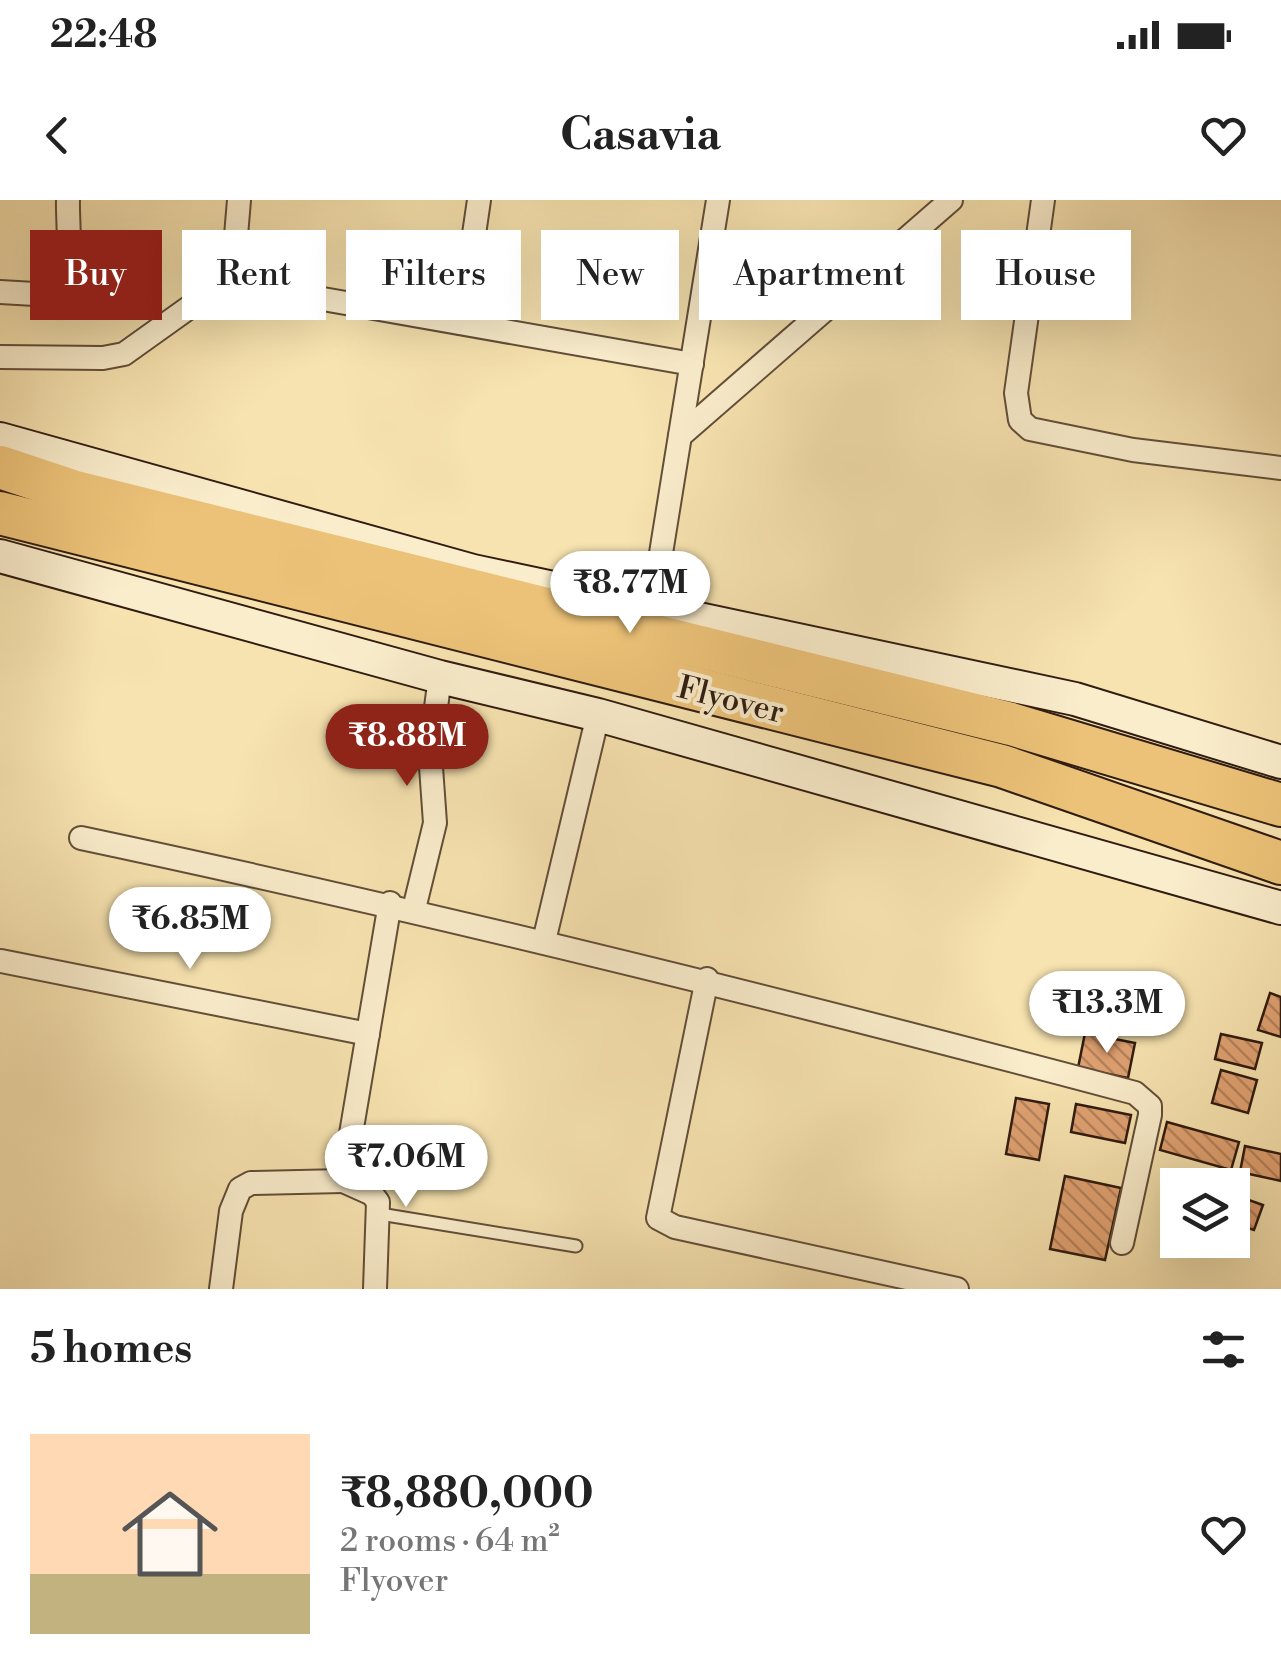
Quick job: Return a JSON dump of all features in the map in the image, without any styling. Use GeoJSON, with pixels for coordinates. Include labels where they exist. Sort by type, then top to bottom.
{"type":"FeatureCollection","features":[{"type":"Feature","properties":{"kind":"highway","name":"Flyover"},"geometry":{"type":"LineString","coordinates":[[0,468],[75,492],[1010,724],[1281,804]]}},
{"type":"Feature","properties":{"kind":"highway","name":"Flyover"},"geometry":{"type":"LineString","coordinates":[[0,513],[1002,766],[1281,863]]}},
{"type":"Feature","properties":{"kind":"main road"},"geometry":{"type":"LineString","coordinates":[[0,439],[473,571],[1075,698],[1281,762]]}},
{"type":"Feature","properties":{"kind":"main road"},"geometry":{"type":"LineString","coordinates":[[0,556],[440,677],[598,715],[1281,908]]}},
{"type":"Feature","properties":{"kind":"street"},"geometry":{"type":"LineString","coordinates":[[0,292],[52,294],[59,290],[65,276],[68,200]]}},
{"type":"Feature","properties":{"kind":"street"},"geometry":{"type":"LineString","coordinates":[[236,230],[239,200]]}},
{"type":"Feature","properties":{"kind":"street"},"geometry":{"type":"LineString","coordinates":[[461,323],[479,200]]}},
{"type":"Feature","properties":{"kind":"street"},"geometry":{"type":"LineString","coordinates":[[652,608],[718,200]]}},
{"type":"Feature","properties":{"kind":"street"},"geometry":{"type":"LineString","coordinates":[[680,436],[951,200]]}},
{"type":"Feature","properties":{"kind":"street"},"geometry":{"type":"LineString","coordinates":[[1043,200],[1016,393],[1020,420],[1030,430],[1134,450],[1281,468]]}},
{"type":"Feature","properties":{"kind":"street"},"geometry":{"type":"LineString","coordinates":[[326,299],[692,364]]}},
{"type":"Feature","properties":{"kind":"street"},"geometry":{"type":"LineString","coordinates":[[0,357],[114,357],[182,311]]}},
{"type":"Feature","properties":{"kind":"street"},"geometry":{"type":"LineString","coordinates":[[414,909],[435,823],[430,753],[440,677]]}},
{"type":"Feature","properties":{"kind":"street"},"geometry":{"type":"LineString","coordinates":[[544,940],[598,715]]}},
{"type":"Feature","properties":{"kind":"street"},"geometry":{"type":"LineString","coordinates":[[81,838],[390,903],[544,940],[1144,1097],[1150,1115],[1122,1243]]}},
{"type":"Feature","properties":{"kind":"street"},"geometry":{"type":"LineString","coordinates":[[345,1169],[390,903]]}},
{"type":"Feature","properties":{"kind":"street"},"geometry":{"type":"LineString","coordinates":[[1,961],[368,1034]]}},
{"type":"Feature","properties":{"kind":"street"},"geometry":{"type":"LineString","coordinates":[[707,980],[658,1218],[676,1227],[957,1289]]}},
{"type":"Feature","properties":{"kind":"street"},"geometry":{"type":"LineString","coordinates":[[345,1169],[372,1194],[380,1214],[375,1289]]}},
{"type":"Feature","properties":{"kind":"street"},"geometry":{"type":"LineString","coordinates":[[222,1289],[231,1211],[240,1188],[345,1169]]}},
{"type":"Feature","properties":{"kind":"lane"},"geometry":{"type":"LineString","coordinates":[[380,1214],[576,1246]]}},
{"type":"Feature","properties":{"kind":"building"},"geometry":{"type":"Polygon","coordinates":[[[1270,993],[1281,997],[1281,1037],[1258,1030],[1270,993]]]}},
{"type":"Feature","properties":{"kind":"building"},"geometry":{"type":"Polygon","coordinates":[[[1085,1033],[1135,1043],[1128,1078],[1078,1068],[1085,1033]]]}},
{"type":"Feature","properties":{"kind":"building"},"geometry":{"type":"Polygon","coordinates":[[[1221,1034],[1262,1043],[1255,1069],[1215,1059],[1221,1034]]]}},
{"type":"Feature","properties":{"kind":"building"},"geometry":{"type":"Polygon","coordinates":[[[1221,1070],[1257,1080],[1248,1113],[1212,1103],[1221,1070]]]}},
{"type":"Feature","properties":{"kind":"building"},"geometry":{"type":"Polygon","coordinates":[[[1016,1098],[1049,1104],[1039,1160],[1006,1154],[1016,1098]]]}},
{"type":"Feature","properties":{"kind":"building"},"geometry":{"type":"Polygon","coordinates":[[[1076,1104],[1131,1115],[1125,1143],[1071,1132],[1076,1104]]]}},
{"type":"Feature","properties":{"kind":"building"},"geometry":{"type":"Polygon","coordinates":[[[1167,1122],[1239,1142],[1232,1168],[1160,1150],[1167,1122]]]}},
{"type":"Feature","properties":{"kind":"building"},"geometry":{"type":"Polygon","coordinates":[[[1245,1146],[1281,1154],[1281,1181],[1250,1174],[1250,1168],[1241,1168],[1245,1146]]]}},
{"type":"Feature","properties":{"kind":"building"},"geometry":{"type":"Polygon","coordinates":[[[1065,1176],[1121,1188],[1105,1260],[1050,1249],[1065,1176]]]}},
{"type":"Feature","properties":{"kind":"building"},"geometry":{"type":"Polygon","coordinates":[[[1250,1200],[1263,1205],[1254,1230],[1250,1229],[1250,1200]]]}}]}
